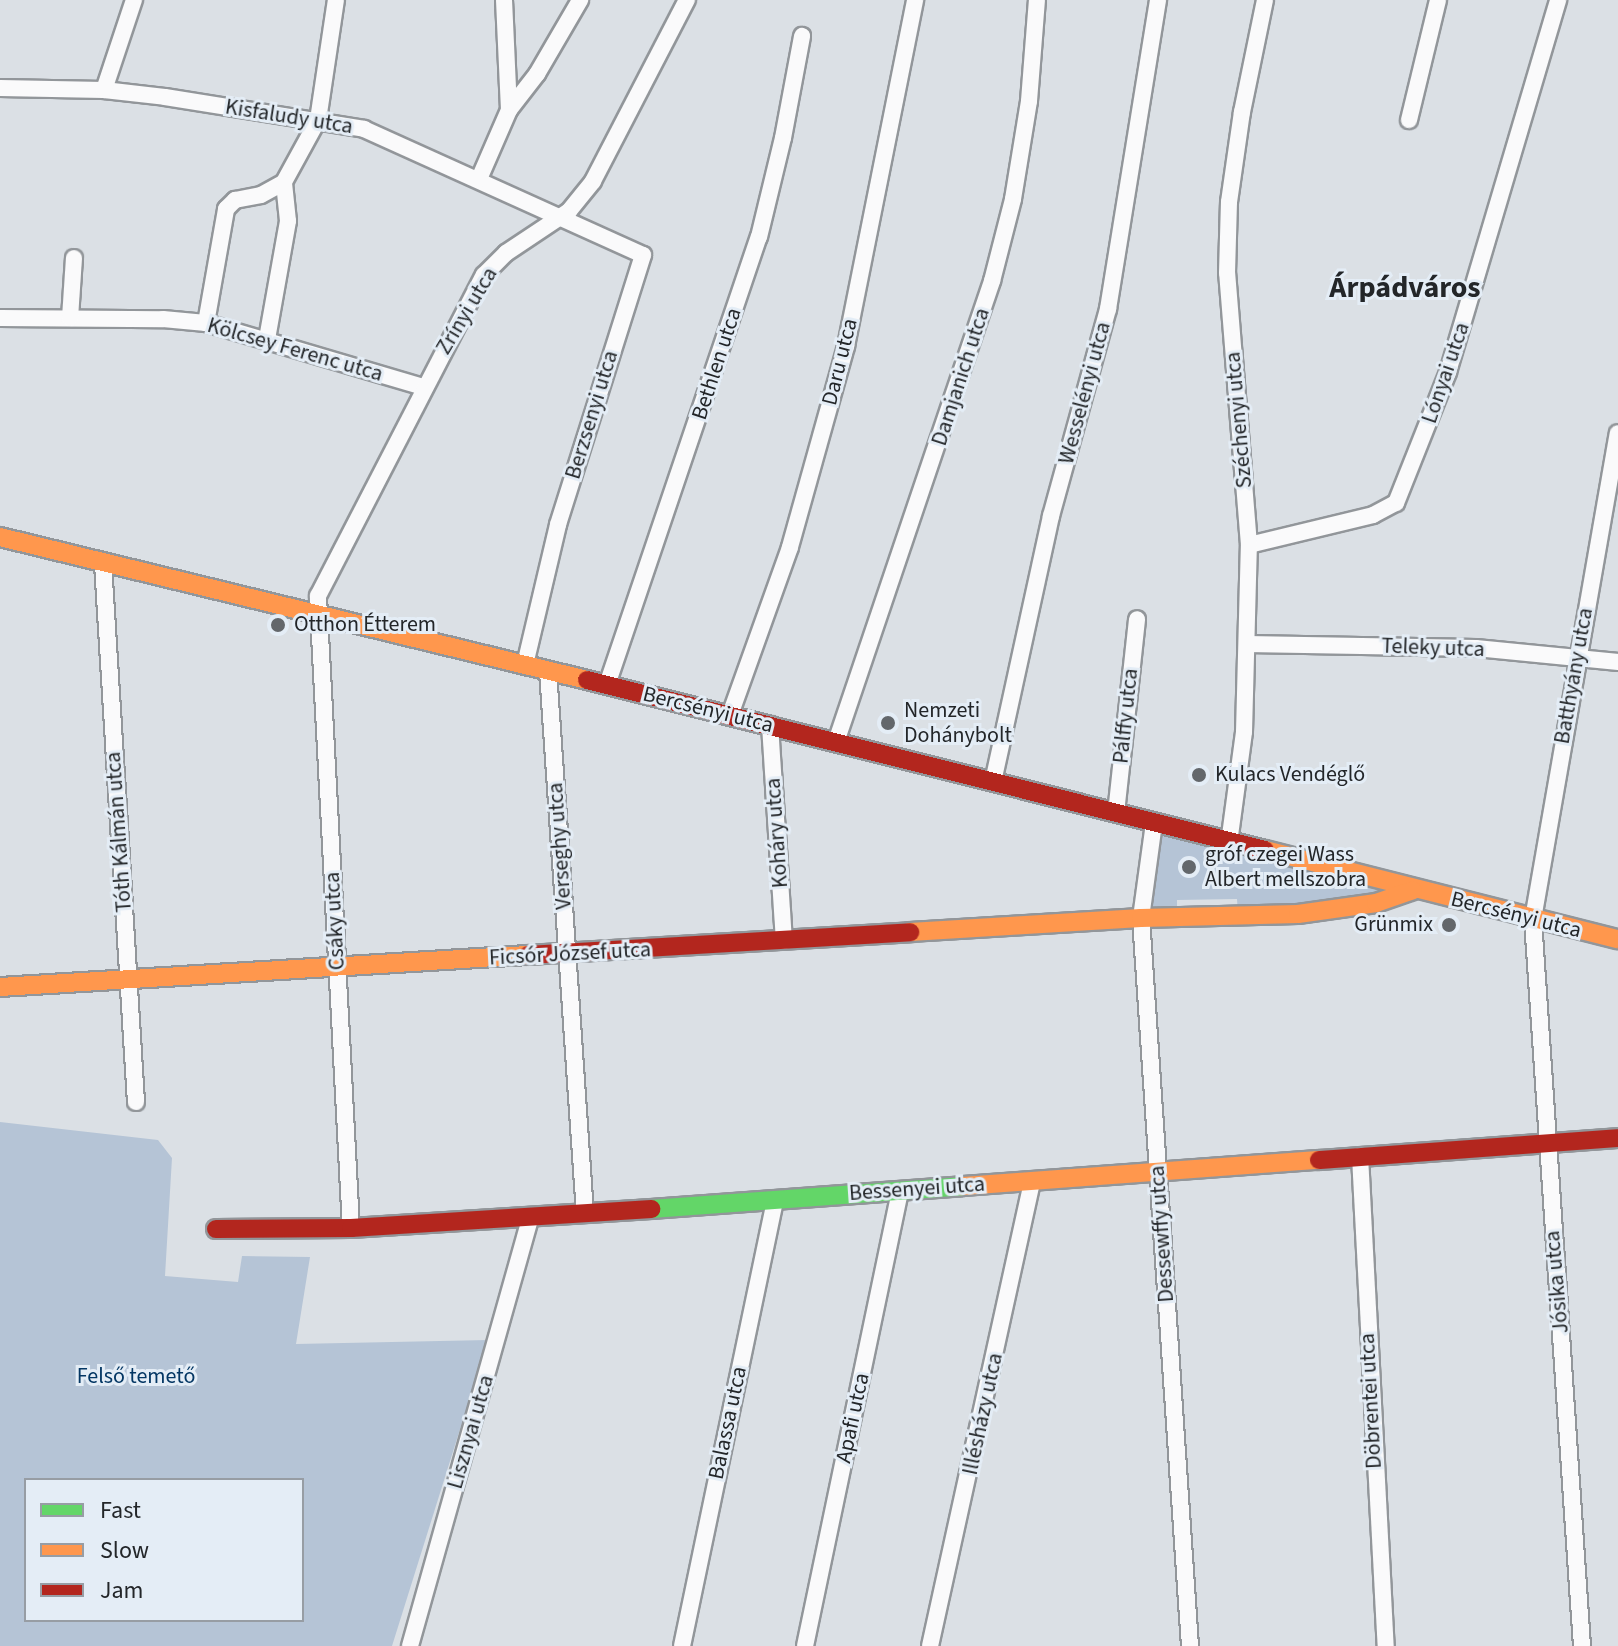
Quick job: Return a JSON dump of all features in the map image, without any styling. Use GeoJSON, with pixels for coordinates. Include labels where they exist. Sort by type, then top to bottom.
{"type":"FeatureCollection","features":[{"type":"Feature","properties":{"kind":"street"},"geometry":{"type":"LineString","coordinates":[[104,90],[134,0]]}},
{"type":"Feature","properties":{"kind":"street"},"geometry":{"type":"LineString","coordinates":[[206,323],[226,209],[235,200],[261,195],[284,182],[318,120],[336,0]]}},
{"type":"Feature","properties":{"kind":"street"},"geometry":{"type":"LineString","coordinates":[[504,0],[509,110]]}},
{"type":"Feature","properties":{"kind":"street"},"geometry":{"type":"LineString","coordinates":[[479,179],[509,110],[537,74],[580,0]]}},
{"type":"Feature","properties":{"kind":"street","name":"Zrínyi utca"},"geometry":{"type":"LineString","coordinates":[[318,615],[318,596],[423,387],[484,275],[506,253],[559,218],[593,181],[687,0]]}},
{"type":"Feature","properties":{"kind":"street","name":"Daru utca"},"geometry":{"type":"LineString","coordinates":[[730,715],[790,547],[846,346],[915,0]]}},
{"type":"Feature","properties":{"kind":"street","name":"Damjanich utca"},"geometry":{"type":"LineString","coordinates":[[836,742],[992,281],[1013,199],[1026,115],[1037,0]]}},
{"type":"Feature","properties":{"kind":"street","name":"Wesselényi utca"},"geometry":{"type":"LineString","coordinates":[[993,782],[1051,516],[1108,309],[1158,0]]}},
{"type":"Feature","properties":{"kind":"street","name":"Széchenyi utca"},"geometry":{"type":"LineString","coordinates":[[1229,843],[1244,732],[1249,545],[1227,273],[1229,202],[1242,112],[1265,0]]}},
{"type":"Feature","properties":{"kind":"street"},"geometry":{"type":"LineString","coordinates":[[1409,120],[1438,0]]}},
{"type":"Feature","properties":{"kind":"street","name":"Lónyai utca"},"geometry":{"type":"LineString","coordinates":[[1249,545],[1373,515],[1396,503],[1448,372],[1558,0]]}},
{"type":"Feature","properties":{"kind":"street","name":"Bethlen utca"},"geometry":{"type":"LineString","coordinates":[[607,685],[759,237],[783,138],[802,36]]}},
{"type":"Feature","properties":{"kind":"street","name":"Kisfaludy utca"},"geometry":{"type":"LineString","coordinates":[[0,88],[104,90],[364,129],[559,218]]}},
{"type":"Feature","properties":{"kind":"street"},"geometry":{"type":"LineString","coordinates":[[267,339],[288,221],[284,182]]}},
{"type":"Feature","properties":{"kind":"street","name":"Berzsenyi utca"},"geometry":{"type":"LineString","coordinates":[[525,665],[558,525],[643,255],[559,218]]}},
{"type":"Feature","properties":{"kind":"street"},"geometry":{"type":"LineString","coordinates":[[70,318],[74,258]]}},
{"type":"Feature","properties":{"kind":"street","name":"Kölcsey Ferenc utca"},"geometry":{"type":"LineString","coordinates":[[0,318],[163,319],[206,323],[423,387]]}},
{"type":"Feature","properties":{"kind":"street","name":"Batthyány utca"},"geometry":{"type":"LineString","coordinates":[[1533,919],[1618,433]]}},
{"type":"Feature","properties":{"kind":"street","name":"Bercsényi utca"},"geometry":{"type":"LineString","coordinates":[[0,537],[730,715],[1413,890],[1618,939]]}},
{"type":"Feature","properties":{"kind":"street","name":"Tóth Kálmán utca"},"geometry":{"type":"LineString","coordinates":[[103,563],[136,1102]]}},
{"type":"Feature","properties":{"kind":"street","name":"Csáky utca"},"geometry":{"type":"LineString","coordinates":[[318,615],[351,1228]]}},
{"type":"Feature","properties":{"kind":"street","name":"Pálffy utca"},"geometry":{"type":"LineString","coordinates":[[1116,813],[1137,619]]}},
{"type":"Feature","properties":{"kind":"street","name":"Teleky utca"},"geometry":{"type":"LineString","coordinates":[[1247,644],[1476,648],[1618,662]]}},
{"type":"Feature","properties":{"kind":"street","name":"Verseghy utca"},"geometry":{"type":"LineString","coordinates":[[548,671],[585,1214]]}},
{"type":"Feature","properties":{"kind":"street","name":"Koháry utca"},"geometry":{"type":"LineString","coordinates":[[770,725],[784,941]]}},
{"type":"Feature","properties":{"kind":"street","name":"Dessewffy utca"},"geometry":{"type":"LineString","coordinates":[[1154,823],[1141,918],[1190,1646]]}},
{"type":"Feature","properties":{"kind":"street"},"geometry":{"type":"LineString","coordinates":[[1141,918],[1298,914],[1376,903],[1413,890]]}},
{"type":"Feature","properties":{"kind":"street","name":"Ficsór József utca"},"geometry":{"type":"LineString","coordinates":[[0,987],[1141,918]]}},
{"type":"Feature","properties":{"kind":"street","name":"Jósika utca"},"geometry":{"type":"LineString","coordinates":[[1533,919],[1582,1646]]}},
{"type":"Feature","properties":{"kind":"street","name":"Bessenyei utca"},"geometry":{"type":"LineString","coordinates":[[216,1229],[351,1228],[530,1218],[1618,1138]]}},
{"type":"Feature","properties":{"kind":"street","name":"Döbrentei utca"},"geometry":{"type":"LineString","coordinates":[[1360,1156],[1386,1646]]}},
{"type":"Feature","properties":{"kind":"street","name":"Illésházy utca"},"geometry":{"type":"LineString","coordinates":[[930,1646],[1032,1181]]}},
{"type":"Feature","properties":{"kind":"street","name":"Apafi utca"},"geometry":{"type":"LineString","coordinates":[[805,1646],[900,1191]]}},
{"type":"Feature","properties":{"kind":"street","name":"Balassa utca"},"geometry":{"type":"LineString","coordinates":[[682,1646],[775,1200]]}},
{"type":"Feature","properties":{"kind":"street","name":"Lisznyai utca"},"geometry":{"type":"LineString","coordinates":[[410,1646],[530,1218]]}},
{"type":"Feature","properties":{"kind":"green space"},"geometry":{"type":"Polygon","coordinates":[[[1154,823],[1413,890],[1238,915],[1237,899],[1177,900],[1177,917],[1141,918],[1154,823]]]}},
{"type":"Feature","properties":{"kind":"green space","name":"Felső temető"},"geometry":{"type":"Polygon","coordinates":[[[0,1122],[158,1140],[172,1158],[165,1276],[238,1282],[242,1256],[310,1257],[296,1344],[488,1340],[392,1646],[0,1646],[0,1122]]]}},
{"type":"Feature","properties":{"kind":"traffic: fast"},"geometry":{"type":"LineString","coordinates":[[651,1209],[962,1186]]}},
{"type":"Feature","properties":{"kind":"traffic: slow"},"geometry":{"type":"LineString","coordinates":[[0,537],[587,680]]}},
{"type":"Feature","properties":{"kind":"traffic: slow"},"geometry":{"type":"LineString","coordinates":[[1265,850],[1618,939]]}},
{"type":"Feature","properties":{"kind":"traffic: slow"},"geometry":{"type":"LineString","coordinates":[[910,932],[1141,918],[1298,914],[1376,903],[1413,890]]}},
{"type":"Feature","properties":{"kind":"traffic: slow"},"geometry":{"type":"LineString","coordinates":[[0,987],[528,955]]}},
{"type":"Feature","properties":{"kind":"traffic: slow"},"geometry":{"type":"LineString","coordinates":[[962,1186],[1319,1160]]}},
{"type":"Feature","properties":{"kind":"traffic: jam"},"geometry":{"type":"LineString","coordinates":[[587,680],[1265,850]]}},
{"type":"Feature","properties":{"kind":"traffic: jam"},"geometry":{"type":"LineString","coordinates":[[528,955],[910,932]]}},
{"type":"Feature","properties":{"kind":"traffic: jam"},"geometry":{"type":"LineString","coordinates":[[1319,1160],[1618,1138]]}},
{"type":"Feature","properties":{"kind":"traffic: jam"},"geometry":{"type":"LineString","coordinates":[[216,1229],[351,1228],[651,1209]]}},
{"type":"Feature","properties":{"kind":"place","name":"Otthon Étterem"},"geometry":{"type":"Point","coordinates":[278,625]}},
{"type":"Feature","properties":{"kind":"place","name":"Nemzeti Dohánybolt"},"geometry":{"type":"Point","coordinates":[888,723]}},
{"type":"Feature","properties":{"kind":"place","name":"Kulacs Vendéglő"},"geometry":{"type":"Point","coordinates":[1199,775]}},
{"type":"Feature","properties":{"kind":"place","name":"gróf czegei Wass Albert mellszobra"},"geometry":{"type":"Point","coordinates":[1189,867]}},
{"type":"Feature","properties":{"kind":"place","name":"Grünmix"},"geometry":{"type":"Point","coordinates":[1449,925]}},
{"type":"Feature","properties":{"kind":"district","name":"Árpádváros"},"geometry":{"type":"Point","coordinates":[1405,288]}}]}
